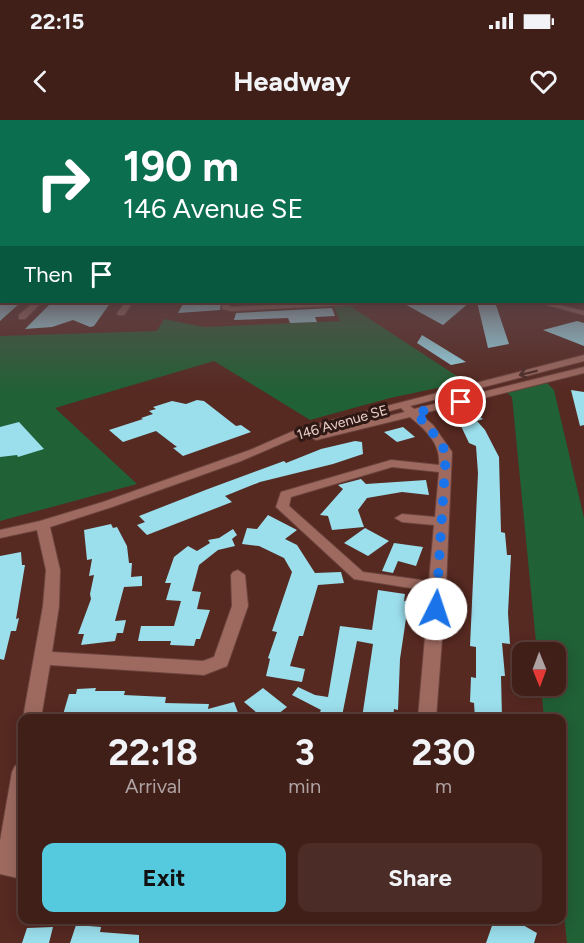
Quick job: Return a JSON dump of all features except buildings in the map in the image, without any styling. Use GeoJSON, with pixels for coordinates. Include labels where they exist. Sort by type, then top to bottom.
{"type":"FeatureCollection","features":[{"type":"Feature","properties":{"kind":"street","name":"146 Avenue SE"},"geometry":{"type":"LineString","coordinates":[[0,534],[44,525],[275,445],[584,358]]}},
{"type":"Feature","properties":{"kind":"street","name":"146 Avenue SE"},"geometry":{"type":"LineString","coordinates":[[409,409],[581,373]]}},
{"type":"Feature","properties":{"kind":"street"},"geometry":{"type":"LineString","coordinates":[[409,409],[439,440],[446,452],[427,714]]}},
{"type":"Feature","properties":{"kind":"street"},"geometry":{"type":"LineString","coordinates":[[438,587],[359,576],[282,507],[285,495],[391,463],[446,469]]}},
{"type":"Feature","properties":{"kind":"street"},"geometry":{"type":"LineString","coordinates":[[402,518],[442,522]]}},
{"type":"Feature","properties":{"kind":"street"},"geometry":{"type":"LineString","coordinates":[[33,714],[51,606],[53,570],[44,525]]}},
{"type":"Feature","properties":{"kind":"street"},"geometry":{"type":"LineString","coordinates":[[42,658],[204,668],[220,661],[240,606],[237,575]]}},
{"type":"Feature","properties":{"kind":"street"},"geometry":{"type":"LineString","coordinates":[[18,797],[7,866],[18,867]]}},
{"type":"Feature","properties":{"kind":"green space"},"geometry":{"type":"Polygon","coordinates":[[[337,314],[363,314],[466,382],[390,398],[310,420],[214,361],[55,408],[137,484],[0,521],[0,336],[157,331],[164,319],[204,327],[340,321],[337,314]]]}},
{"type":"Feature","properties":{"kind":"green space"},"geometry":{"type":"Polygon","coordinates":[[[547,383],[554,390],[584,518],[584,943],[567,943],[565,924],[566,714],[544,714],[542,696],[566,696],[566,642],[536,642],[512,397],[507,393],[547,383]]]}},
{"type":"Feature","properties":{"kind":"route"},"geometry":{"type":"LineString","coordinates":[[436,609],[446,452],[429,427],[415,413],[461,402]]}}]}
